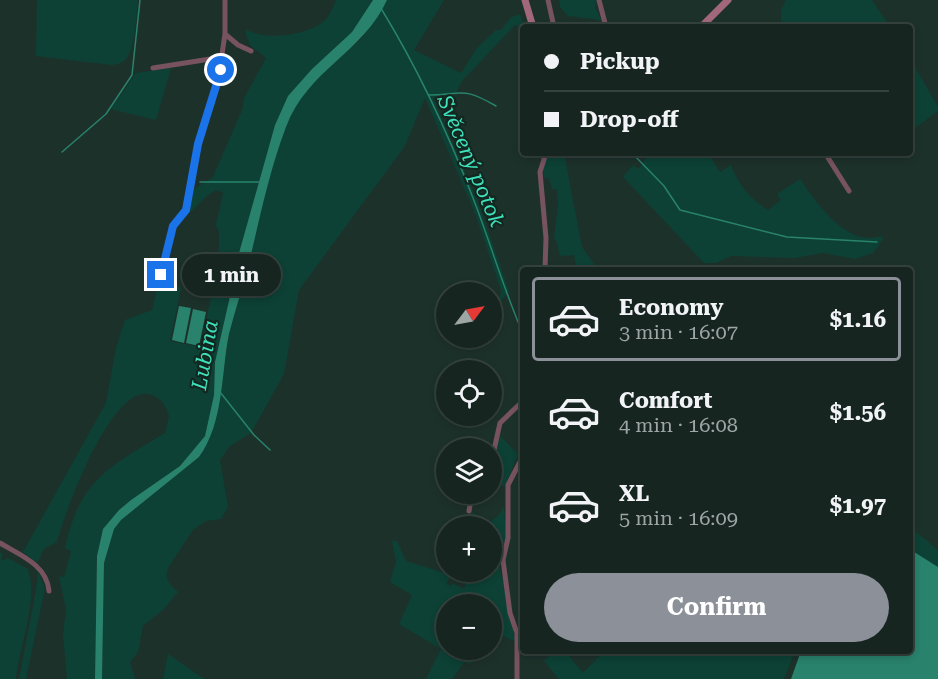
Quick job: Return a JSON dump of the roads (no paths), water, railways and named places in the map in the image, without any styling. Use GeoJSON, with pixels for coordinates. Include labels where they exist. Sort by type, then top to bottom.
{"type":"FeatureCollection","features":[{"type":"Feature","properties":{"kind":"street"},"geometry":{"type":"LineString","coordinates":[[161,275],[173,226],[186,210],[198,144],[218,81],[225,34],[225,0]]}},
{"type":"Feature","properties":{"kind":"street"},"geometry":{"type":"LineString","coordinates":[[525,0],[532,24]]}},
{"type":"Feature","properties":{"kind":"street"},"geometry":{"type":"LineString","coordinates":[[548,0],[553,24]]}},
{"type":"Feature","properties":{"kind":"street"},"geometry":{"type":"LineString","coordinates":[[599,0],[605,24]]}},
{"type":"Feature","properties":{"kind":"street"},"geometry":{"type":"LineString","coordinates":[[704,24],[728,0]]}},
{"type":"Feature","properties":{"kind":"street"},"geometry":{"type":"LineString","coordinates":[[225,34],[238,45],[251,51]]}},
{"type":"Feature","properties":{"kind":"street"},"geometry":{"type":"LineString","coordinates":[[153,68],[223,57]]}},
{"type":"Feature","properties":{"kind":"street"},"geometry":{"type":"LineString","coordinates":[[545,156],[540,172],[546,238],[545,267]]}},
{"type":"Feature","properties":{"kind":"street"},"geometry":{"type":"LineString","coordinates":[[827,156],[849,191]]}},
{"type":"Feature","properties":{"kind":"street"},"geometry":{"type":"LineString","coordinates":[[497,438],[500,423],[520,404]]}},
{"type":"Feature","properties":{"kind":"street"},"geometry":{"type":"LineString","coordinates":[[517,679],[517,633],[509,607],[503,560],[508,538],[508,485],[520,462]]}},
{"type":"Feature","properties":{"kind":"street"},"geometry":{"type":"LineString","coordinates":[[469,511],[470,504]]}},
{"type":"Feature","properties":{"kind":"street"},"geometry":{"type":"LineString","coordinates":[[0,543],[40,568],[48,581],[49,591]]}},
{"type":"Feature","properties":{"kind":"waterway"},"geometry":{"type":"LineString","coordinates":[[62,152],[106,114],[132,75],[140,0]]}},
{"type":"Feature","properties":{"kind":"waterway","name":"Svěcený potok"},"geometry":{"type":"LineString","coordinates":[[382,10],[420,78],[453,150],[520,326]]}},
{"type":"Feature","properties":{"kind":"waterway"},"geometry":{"type":"LineString","coordinates":[[429,95],[464,93],[477,96],[496,106]]}},
{"type":"Feature","properties":{"kind":"waterway"},"geometry":{"type":"LineString","coordinates":[[635,156],[664,186],[680,210],[787,237],[877,242]]}},
{"type":"Feature","properties":{"kind":"waterway"},"geometry":{"type":"LineString","coordinates":[[200,182],[259,182]]}},
{"type":"Feature","properties":{"kind":"waterway","name":"Lubina"},"geometry":{"type":"LineString","coordinates":[[220,392],[254,435],[270,450]]}}]}
